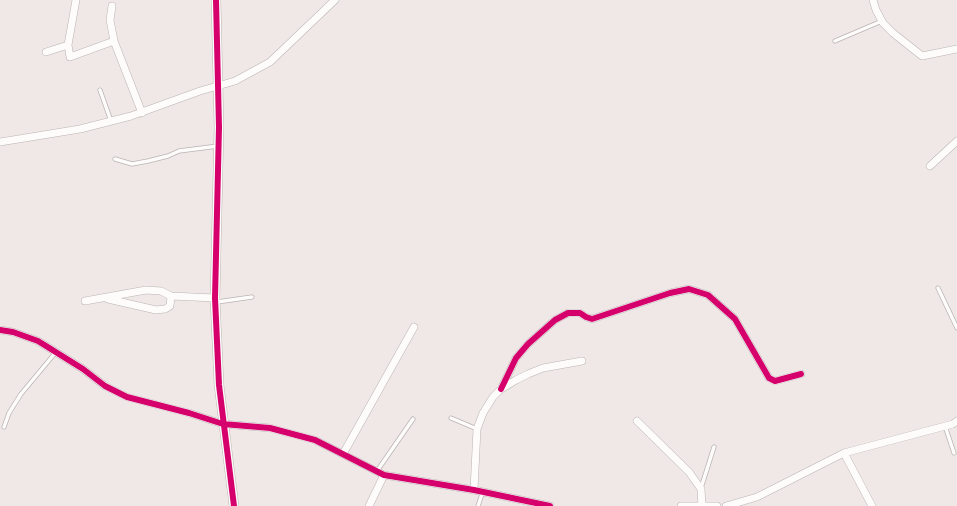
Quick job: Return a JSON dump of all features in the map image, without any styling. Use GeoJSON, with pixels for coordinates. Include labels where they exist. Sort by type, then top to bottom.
{"type":"FeatureCollection","features":[{"type":"Feature","properties":{"kind":"street"},"geometry":{"type":"LineString","coordinates":[[76,0],[68,45],[70,57],[114,41]]}},
{"type":"Feature","properties":{"kind":"street"},"geometry":{"type":"LineString","coordinates":[[216,0],[219,146],[215,300],[219,385],[234,506]]}},
{"type":"Feature","properties":{"kind":"street"},"geometry":{"type":"LineString","coordinates":[[0,142],[80,129],[111,121],[142,112],[200,91],[235,81],[270,62],[335,0]]}},
{"type":"Feature","properties":{"kind":"street"},"geometry":{"type":"LineString","coordinates":[[873,0],[882,21],[892,32],[922,56],[957,49]]}},
{"type":"Feature","properties":{"kind":"street"},"geometry":{"type":"LineString","coordinates":[[112,6],[110,20],[114,41],[142,112]]}},
{"type":"Feature","properties":{"kind":"street"},"geometry":{"type":"LineString","coordinates":[[46,52],[68,45]]}},
{"type":"Feature","properties":{"kind":"street"},"geometry":{"type":"LineString","coordinates":[[930,166],[957,141]]}},
{"type":"Feature","properties":{"kind":"street"},"geometry":{"type":"LineString","coordinates":[[502,389],[516,358],[528,344],[555,320],[568,313],[580,313],[592,319],[689,288],[708,295],[735,319],[770,378],[775,381],[800,374]]}},
{"type":"Feature","properties":{"kind":"street"},"geometry":{"type":"LineString","coordinates":[[85,301],[146,290],[161,291],[171,296],[215,300]]}},
{"type":"Feature","properties":{"kind":"street"},"geometry":{"type":"LineString","coordinates":[[105,298],[156,310],[165,309],[170,306],[171,296]]}},
{"type":"Feature","properties":{"kind":"street"},"geometry":{"type":"LineString","coordinates":[[342,454],[414,327]]}},
{"type":"Feature","properties":{"kind":"street"},"geometry":{"type":"LineString","coordinates":[[0,330],[13,332],[38,341],[56,351],[105,386],[127,397],[190,413],[223,424],[270,428],[315,440],[384,475],[474,490],[550,506]]}},
{"type":"Feature","properties":{"kind":"street"},"geometry":{"type":"LineString","coordinates":[[474,490],[477,429],[483,413],[493,397],[516,380],[543,368],[582,361]]}},
{"type":"Feature","properties":{"kind":"street"},"geometry":{"type":"LineString","coordinates":[[637,421],[689,472],[701,489],[702,506]]}},
{"type":"Feature","properties":{"kind":"street"},"geometry":{"type":"LineString","coordinates":[[726,506],[741,504],[757,497],[844,453],[953,424],[957,421]]}},
{"type":"Feature","properties":{"kind":"street"},"geometry":{"type":"LineString","coordinates":[[844,453],[872,506]]}},
{"type":"Feature","properties":{"kind":"street"},"geometry":{"type":"LineString","coordinates":[[369,506],[384,475]]}},
{"type":"Feature","properties":{"kind":"street"},"geometry":{"type":"LineString","coordinates":[[681,506],[717,506]]}},
{"type":"Feature","properties":{"kind":"lane"},"geometry":{"type":"LineString","coordinates":[[835,41],[882,21]]}},
{"type":"Feature","properties":{"kind":"lane"},"geometry":{"type":"LineString","coordinates":[[100,90],[111,121]]}},
{"type":"Feature","properties":{"kind":"lane"},"geometry":{"type":"LineString","coordinates":[[115,159],[132,164],[168,156],[179,151],[219,146]]}},
{"type":"Feature","properties":{"kind":"lane"},"geometry":{"type":"LineString","coordinates":[[938,288],[957,328]]}},
{"type":"Feature","properties":{"kind":"lane"},"geometry":{"type":"LineString","coordinates":[[215,300],[252,297]]}},
{"type":"Feature","properties":{"kind":"lane"},"geometry":{"type":"LineString","coordinates":[[4,427],[9,413],[21,394],[56,351]]}},
{"type":"Feature","properties":{"kind":"lane"},"geometry":{"type":"LineString","coordinates":[[377,471],[413,418]]}},
{"type":"Feature","properties":{"kind":"lane"},"geometry":{"type":"LineString","coordinates":[[451,418],[477,429]]}},
{"type":"Feature","properties":{"kind":"lane"},"geometry":{"type":"LineString","coordinates":[[945,426],[954,453]]}},
{"type":"Feature","properties":{"kind":"lane"},"geometry":{"type":"LineString","coordinates":[[701,489],[714,447]]}},
{"type":"Feature","properties":{"kind":"lane"},"geometry":{"type":"LineString","coordinates":[[478,506],[483,492]]}},
{"type":"Feature","properties":{"kind":"cycle path"},"geometry":{"type":"LineString","coordinates":[[216,0],[219,127],[215,298],[219,385],[234,506]]}},
{"type":"Feature","properties":{"kind":"cycle path"},"geometry":{"type":"LineString","coordinates":[[501,389],[516,358],[528,344],[555,320],[568,313],[580,313],[592,319],[670,293],[689,289],[708,295],[735,319],[769,378],[775,381],[801,374]]}},
{"type":"Feature","properties":{"kind":"cycle path"},"geometry":{"type":"LineString","coordinates":[[0,330],[13,332],[38,341],[83,369],[105,386],[127,397],[189,413],[223,424],[270,428],[315,440],[384,475],[474,490],[550,506]]}}]}
